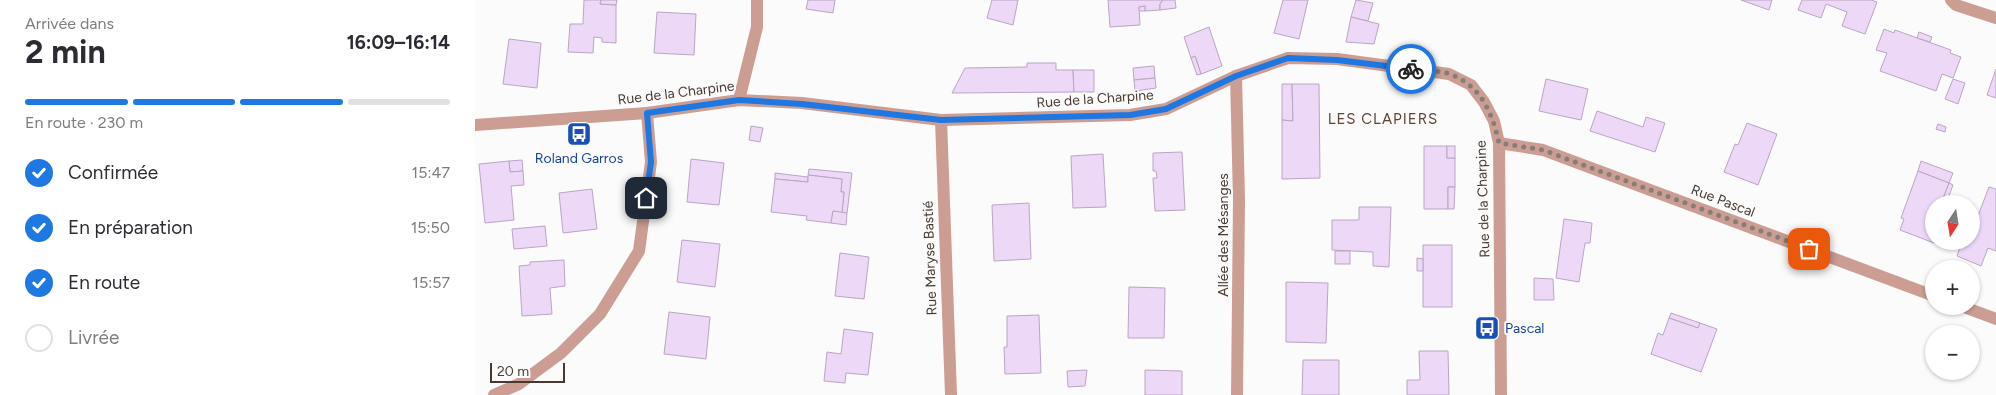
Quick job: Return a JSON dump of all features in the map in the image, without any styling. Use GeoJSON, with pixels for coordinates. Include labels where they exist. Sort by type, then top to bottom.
{"type":"FeatureCollection","features":[{"type":"Feature","properties":{"kind":"street"},"geometry":{"type":"LineString","coordinates":[[739,100],[757,27],[757,0]]}},
{"type":"Feature","properties":{"kind":"street"},"geometry":{"type":"LineString","coordinates":[[1951,0],[1956,5],[1996,18]]}},
{"type":"Feature","properties":{"kind":"street","name":"Rue de la Charpine"},"geometry":{"type":"LineString","coordinates":[[475,126],[647,113],[739,100],[802,104],[941,120],[1130,115],[1166,109],[1236,76],[1288,58],[1337,60],[1449,74],[1471,85],[1484,102],[1494,121],[1499,143],[1501,395]]}},
{"type":"Feature","properties":{"kind":"street","name":"Allée des Mésanges"},"geometry":{"type":"LineString","coordinates":[[1236,76],[1239,200],[1237,395]]}},
{"type":"Feature","properties":{"kind":"street"},"geometry":{"type":"LineString","coordinates":[[494,395],[519,384],[561,353],[600,314],[639,250],[651,162],[647,113]]}},
{"type":"Feature","properties":{"kind":"street","name":"Rue Maryse Bastié"},"geometry":{"type":"LineString","coordinates":[[941,120],[951,395]]}},
{"type":"Feature","properties":{"kind":"street","name":"Rue Pascal"},"geometry":{"type":"LineString","coordinates":[[1499,143],[1543,150],[1925,293]]}},
{"type":"Feature","properties":{"kind":"street"},"geometry":{"type":"LineString","coordinates":[[1980,314],[1996,320]]}},
{"type":"Feature","properties":{"kind":"building"},"geometry":{"type":"Polygon","coordinates":[[[584,0],[601,0],[600,4],[616,5],[616,43],[602,42],[602,38],[594,37],[593,53],[568,52],[570,24],[583,24],[584,0]]]}},
{"type":"Feature","properties":{"kind":"building"},"geometry":{"type":"Polygon","coordinates":[[[601,0],[617,0],[616,5],[600,4],[601,0]]]}},
{"type":"Feature","properties":{"kind":"building"},"geometry":{"type":"Polygon","coordinates":[[[808,0],[835,0],[833,13],[806,9],[808,0]]]}},
{"type":"Feature","properties":{"kind":"building"},"geometry":{"type":"Polygon","coordinates":[[[992,0],[1018,0],[1013,25],[987,18],[992,0]]]}},
{"type":"Feature","properties":{"kind":"building"},"geometry":{"type":"Polygon","coordinates":[[[1108,0],[1163,0],[1160,4],[1160,10],[1145,11],[1145,6],[1139,7],[1140,25],[1110,27],[1108,0]]]}},
{"type":"Feature","properties":{"kind":"building"},"geometry":{"type":"Polygon","coordinates":[[[1163,0],[1175,0],[1176,8],[1160,10],[1160,4],[1163,0]]]}},
{"type":"Feature","properties":{"kind":"building"},"geometry":{"type":"Polygon","coordinates":[[[1283,0],[1308,0],[1299,39],[1274,33],[1283,0]]]}},
{"type":"Feature","properties":{"kind":"building"},"geometry":{"type":"Polygon","coordinates":[[[1356,0],[1373,3],[1368,21],[1351,17],[1356,0]]]}},
{"type":"Feature","properties":{"kind":"building"},"geometry":{"type":"Polygon","coordinates":[[[1741,0],[1772,0],[1769,10],[1741,0]]]}},
{"type":"Feature","properties":{"kind":"building"},"geometry":{"type":"Polygon","coordinates":[[[1802,0],[1871,0],[1877,2],[1865,34],[1842,26],[1847,12],[1826,4],[1821,18],[1798,10],[1802,0]]]}},
{"type":"Feature","properties":{"kind":"building"},"geometry":{"type":"Polygon","coordinates":[[[1145,6],[1145,11],[1139,11],[1139,7],[1145,6]]]}},
{"type":"Feature","properties":{"kind":"building"},"geometry":{"type":"Polygon","coordinates":[[[657,12],[696,14],[694,55],[654,53],[657,12]]]}},
{"type":"Feature","properties":{"kind":"building"},"geometry":{"type":"Polygon","coordinates":[[[1351,17],[1379,24],[1374,44],[1346,42],[1351,17]]]}},
{"type":"Feature","properties":{"kind":"building"},"geometry":{"type":"Polygon","coordinates":[[[1209,27],[1222,66],[1201,74],[1195,56],[1191,58],[1184,37],[1209,27]]]}},
{"type":"Feature","properties":{"kind":"building"},"geometry":{"type":"Polygon","coordinates":[[[1884,29],[1894,33],[1895,30],[1951,50],[1950,53],[1961,57],[1953,78],[1942,74],[1936,91],[1880,71],[1887,53],[1876,50],[1884,29]]]}},
{"type":"Feature","properties":{"kind":"building"},"geometry":{"type":"Polygon","coordinates":[[[1919,32],[1932,37],[1930,42],[1917,38],[1919,32]]]}},
{"type":"Feature","properties":{"kind":"building"},"geometry":{"type":"Polygon","coordinates":[[[509,39],[541,43],[537,88],[503,84],[509,39]]]}},
{"type":"Feature","properties":{"kind":"building"},"geometry":{"type":"Polygon","coordinates":[[[1195,56],[1201,74],[1197,75],[1191,58],[1195,56]]]}},
{"type":"Feature","properties":{"kind":"building"},"geometry":{"type":"Polygon","coordinates":[[[1027,63],[1056,63],[1056,70],[1073,70],[1074,92],[952,93],[965,68],[1027,67],[1027,63]]]}},
{"type":"Feature","properties":{"kind":"building"},"geometry":{"type":"Polygon","coordinates":[[[1154,66],[1155,78],[1134,80],[1133,68],[1154,66]]]}},
{"type":"Feature","properties":{"kind":"building"},"geometry":{"type":"Polygon","coordinates":[[[1996,69],[1996,98],[1987,95],[1996,69]]]}},
{"type":"Feature","properties":{"kind":"building"},"geometry":{"type":"Polygon","coordinates":[[[1073,70],[1094,70],[1094,92],[1074,92],[1073,70]]]}},
{"type":"Feature","properties":{"kind":"building"},"geometry":{"type":"Polygon","coordinates":[[[1155,78],[1156,88],[1135,91],[1134,80],[1155,78]]]}},
{"type":"Feature","properties":{"kind":"building"},"geometry":{"type":"Polygon","coordinates":[[[1546,79],[1588,89],[1581,120],[1539,111],[1546,79]]]}},
{"type":"Feature","properties":{"kind":"building"},"geometry":{"type":"Polygon","coordinates":[[[1953,79],[1965,83],[1958,104],[1945,99],[1953,79]]]}},
{"type":"Feature","properties":{"kind":"building"},"geometry":{"type":"Polygon","coordinates":[[[1282,84],[1292,84],[1293,121],[1282,120],[1282,84]]]}},
{"type":"Feature","properties":{"kind":"building"},"geometry":{"type":"Polygon","coordinates":[[[1292,84],[1319,84],[1320,178],[1282,179],[1282,120],[1293,121],[1292,84]]]}},
{"type":"Feature","properties":{"kind":"building"},"geometry":{"type":"Polygon","coordinates":[[[1597,111],[1643,127],[1646,117],[1665,123],[1655,152],[1590,131],[1597,111]]]}},
{"type":"Feature","properties":{"kind":"building"},"geometry":{"type":"Polygon","coordinates":[[[1747,123],[1777,134],[1758,185],[1724,172],[1735,144],[1738,145],[1747,123]]]}},
{"type":"Feature","properties":{"kind":"building"},"geometry":{"type":"Polygon","coordinates":[[[1938,124],[1946,127],[1945,132],[1936,129],[1938,124]]]}},
{"type":"Feature","properties":{"kind":"building"},"geometry":{"type":"Polygon","coordinates":[[[751,126],[763,128],[760,142],[749,140],[751,126]]]}},
{"type":"Feature","properties":{"kind":"building"},"geometry":{"type":"Polygon","coordinates":[[[1424,146],[1447,146],[1447,158],[1455,158],[1455,187],[1448,187],[1448,209],[1424,209],[1424,146]]]}},
{"type":"Feature","properties":{"kind":"building"},"geometry":{"type":"Polygon","coordinates":[[[1447,146],[1455,146],[1455,158],[1447,158],[1447,146]]]}},
{"type":"Feature","properties":{"kind":"building"},"geometry":{"type":"Polygon","coordinates":[[[1182,152],[1185,210],[1155,211],[1153,178],[1157,178],[1156,171],[1153,171],[1153,153],[1182,152]]]}},
{"type":"Feature","properties":{"kind":"building"},"geometry":{"type":"Polygon","coordinates":[[[1103,154],[1106,207],[1073,208],[1071,156],[1103,154]]]}},
{"type":"Feature","properties":{"kind":"building"},"geometry":{"type":"Polygon","coordinates":[[[691,159],[724,163],[719,205],[687,202],[691,159]]]}},
{"type":"Feature","properties":{"kind":"building"},"geometry":{"type":"Polygon","coordinates":[[[522,160],[523,171],[510,172],[509,161],[522,160]]]}},
{"type":"Feature","properties":{"kind":"building"},"geometry":{"type":"Polygon","coordinates":[[[509,161],[510,172],[523,171],[524,185],[511,186],[514,220],[485,223],[479,164],[509,161]]]}},
{"type":"Feature","properties":{"kind":"building"},"geometry":{"type":"Polygon","coordinates":[[[1921,161],[1953,173],[1949,183],[1918,171],[1921,161]]]}},
{"type":"Feature","properties":{"kind":"building"},"geometry":{"type":"Polygon","coordinates":[[[809,169],[852,173],[847,213],[842,213],[844,192],[841,192],[842,179],[808,175],[809,169]]]}},
{"type":"Feature","properties":{"kind":"building"},"geometry":{"type":"Polygon","coordinates":[[[1918,171],[1949,183],[1944,195],[1925,195],[1925,240],[1900,230],[1904,219],[1901,218],[1918,171]]]}},
{"type":"Feature","properties":{"kind":"building"},"geometry":{"type":"Polygon","coordinates":[[[775,173],[808,177],[808,182],[775,179],[775,173]]]}},
{"type":"Feature","properties":{"kind":"building"},"geometry":{"type":"Polygon","coordinates":[[[808,175],[842,179],[841,192],[844,192],[842,213],[833,211],[831,223],[806,220],[807,216],[771,212],[775,179],[808,182],[808,175]]]}},
{"type":"Feature","properties":{"kind":"building"},"geometry":{"type":"Polygon","coordinates":[[[1949,183],[1953,185],[1949,195],[1944,195],[1949,183]]]}},
{"type":"Feature","properties":{"kind":"building"},"geometry":{"type":"Polygon","coordinates":[[[1448,187],[1455,187],[1454,209],[1448,209],[1448,187]]]}},
{"type":"Feature","properties":{"kind":"building"},"geometry":{"type":"Polygon","coordinates":[[[1989,187],[1996,189],[1996,251],[1988,248],[1981,266],[1980,260],[1967,260],[1957,256],[1959,250],[1980,250],[1980,210],[1989,187]]]}},
{"type":"Feature","properties":{"kind":"building"},"geometry":{"type":"Polygon","coordinates":[[[592,189],[597,229],[563,233],[559,193],[592,189]]]}},
{"type":"Feature","properties":{"kind":"building"},"geometry":{"type":"Polygon","coordinates":[[[1029,203],[1031,259],[994,261],[992,205],[1029,203]]]}},
{"type":"Feature","properties":{"kind":"building"},"geometry":{"type":"Polygon","coordinates":[[[1359,207],[1391,207],[1389,267],[1373,266],[1373,252],[1332,250],[1332,220],[1359,220],[1359,207]]]}},
{"type":"Feature","properties":{"kind":"building"},"geometry":{"type":"Polygon","coordinates":[[[833,211],[847,213],[846,225],[831,223],[833,211]]]}},
{"type":"Feature","properties":{"kind":"building"},"geometry":{"type":"Polygon","coordinates":[[[1564,219],[1592,223],[1590,243],[1585,243],[1579,282],[1556,278],[1564,219]]]}},
{"type":"Feature","properties":{"kind":"building"},"geometry":{"type":"Polygon","coordinates":[[[545,226],[547,246],[514,249],[512,229],[545,226]]]}},
{"type":"Feature","properties":{"kind":"building"},"geometry":{"type":"Polygon","coordinates":[[[682,240],[720,244],[715,287],[677,282],[682,240]]]}},
{"type":"Feature","properties":{"kind":"building"},"geometry":{"type":"Polygon","coordinates":[[[1423,245],[1452,245],[1452,307],[1423,307],[1423,245]]]}},
{"type":"Feature","properties":{"kind":"building"},"geometry":{"type":"Polygon","coordinates":[[[1335,251],[1350,251],[1350,264],[1335,264],[1335,251]]]}},
{"type":"Feature","properties":{"kind":"building"},"geometry":{"type":"Polygon","coordinates":[[[840,253],[869,257],[864,299],[835,296],[840,253]]]}},
{"type":"Feature","properties":{"kind":"building"},"geometry":{"type":"Polygon","coordinates":[[[1417,258],[1423,259],[1423,271],[1417,271],[1417,258]]]}},
{"type":"Feature","properties":{"kind":"building"},"geometry":{"type":"Polygon","coordinates":[[[564,260],[565,286],[550,288],[552,314],[522,316],[519,266],[530,265],[530,262],[564,260]]]}},
{"type":"Feature","properties":{"kind":"building"},"geometry":{"type":"Polygon","coordinates":[[[1534,278],[1553,279],[1554,300],[1534,300],[1534,278]]]}},
{"type":"Feature","properties":{"kind":"building"},"geometry":{"type":"Polygon","coordinates":[[[1286,282],[1328,283],[1326,343],[1286,342],[1286,282]]]}},
{"type":"Feature","properties":{"kind":"building"},"geometry":{"type":"Polygon","coordinates":[[[1129,287],[1165,288],[1164,338],[1128,338],[1129,287]]]}},
{"type":"Feature","properties":{"kind":"building"},"geometry":{"type":"Polygon","coordinates":[[[669,312],[710,317],[706,359],[664,354],[669,312]]]}},
{"type":"Feature","properties":{"kind":"building"},"geometry":{"type":"Polygon","coordinates":[[[1671,313],[1700,323],[1698,328],[1669,318],[1671,313]]]}},
{"type":"Feature","properties":{"kind":"building"},"geometry":{"type":"Polygon","coordinates":[[[1039,315],[1041,373],[1005,374],[1004,347],[1007,347],[1007,316],[1039,315]]]}},
{"type":"Feature","properties":{"kind":"building"},"geometry":{"type":"Polygon","coordinates":[[[1669,318],[1698,328],[1700,323],[1717,329],[1701,372],[1651,354],[1658,333],[1663,335],[1669,318]]]}},
{"type":"Feature","properties":{"kind":"building"},"geometry":{"type":"Polygon","coordinates":[[[844,329],[873,333],[868,375],[846,373],[845,383],[824,381],[827,352],[841,354],[844,329]]]}},
{"type":"Feature","properties":{"kind":"building"},"geometry":{"type":"Polygon","coordinates":[[[1419,351],[1448,351],[1449,395],[1407,395],[1407,380],[1420,380],[1419,351]]]}},
{"type":"Feature","properties":{"kind":"building"},"geometry":{"type":"Polygon","coordinates":[[[1303,360],[1339,360],[1339,395],[1302,395],[1303,360]]]}},
{"type":"Feature","properties":{"kind":"building"},"geometry":{"type":"Polygon","coordinates":[[[1087,370],[1085,386],[1068,387],[1067,371],[1087,370]]]}},
{"type":"Feature","properties":{"kind":"building"},"geometry":{"type":"Polygon","coordinates":[[[1145,370],[1182,371],[1182,395],[1145,395],[1145,370]]]}},
{"type":"Feature","properties":{"kind":"way so far"},"geometry":{"type":"LineString","coordinates":[[1411,69],[1449,74],[1471,85],[1484,102],[1494,121],[1499,143],[1543,150],[1809,249]]}},
{"type":"Feature","properties":{"kind":"place","name":"Roland Garros"},"geometry":{"type":"Point","coordinates":[579,134]}},
{"type":"Feature","properties":{"kind":"place","name":"Pascal"},"geometry":{"type":"Point","coordinates":[1487,328]}},
{"type":"Feature","properties":{"kind":"district","name":"LES CLAPIERS"},"geometry":{"type":"Point","coordinates":[1383,119]}},
{"type":"Feature","properties":{"kind":"route"},"geometry":{"type":"LineString","coordinates":[[646,198],[651,162],[647,113],[739,100],[802,104],[962,121],[1130,115],[1166,109],[1236,76],[1288,58],[1337,60],[1411,69]]}}]}
